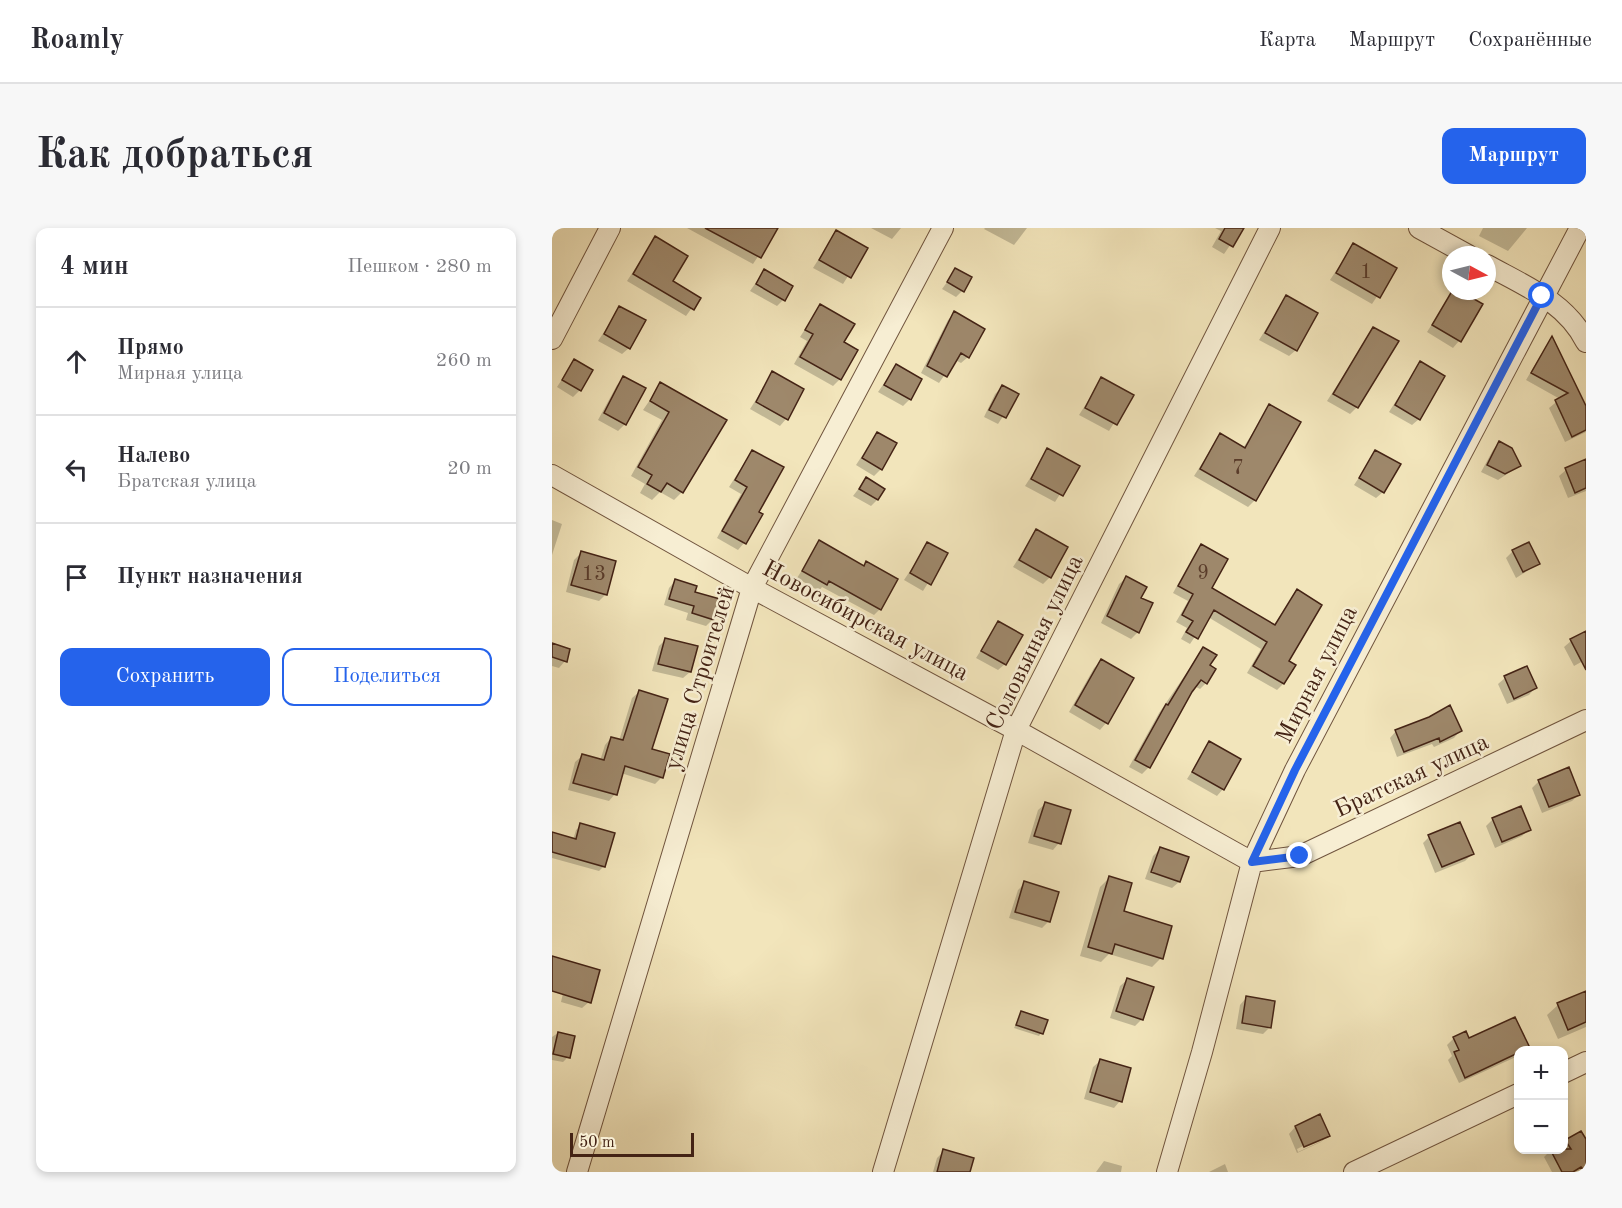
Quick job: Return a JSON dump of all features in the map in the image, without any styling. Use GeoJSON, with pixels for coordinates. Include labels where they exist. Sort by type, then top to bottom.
{"type":"FeatureCollection","features":[{"type":"Feature","properties":{"kind":"street"},"geometry":{"type":"LineString","coordinates":[[552,339],[610,228]]}},
{"type":"Feature","properties":{"kind":"street","name":"улица Строителей"},"geometry":{"type":"LineString","coordinates":[[577,1172],[752,588],[943,228]]}},
{"type":"Feature","properties":{"kind":"street","name":"Соловьиная улица"},"geometry":{"type":"LineString","coordinates":[[883,1172],[1016,730],[1270,228]]}},
{"type":"Feature","properties":{"kind":"street"},"geometry":{"type":"LineString","coordinates":[[1419,228],[1452,246]]}},
{"type":"Feature","properties":{"kind":"street","name":"Мирная улица"},"geometry":{"type":"LineString","coordinates":[[1167,1172],[1202,1052],[1252,862],[1295,770],[1542,296],[1580,228]]}},
{"type":"Feature","properties":{"kind":"street"},"geometry":{"type":"LineString","coordinates":[[1496,270],[1562,309],[1577,325],[1586,342]]}},
{"type":"Feature","properties":{"kind":"street","name":"Новосибирская улица"},"geometry":{"type":"LineString","coordinates":[[552,475],[752,588],[1016,730],[1252,862]]}},
{"type":"Feature","properties":{"kind":"street","name":"Братская улица"},"geometry":{"type":"LineString","coordinates":[[1252,862],[1300,856],[1586,720]]}},
{"type":"Feature","properties":{"kind":"street"},"geometry":{"type":"LineString","coordinates":[[1568,1071],[1586,1062]]}},
{"type":"Feature","properties":{"kind":"street"},"geometry":{"type":"LineString","coordinates":[[1354,1172],[1514,1096]]}},
{"type":"Feature","properties":{"kind":"building"},"geometry":{"type":"Polygon","coordinates":[[[705,228],[778,228],[761,258],[705,228]]]}},
{"type":"Feature","properties":{"kind":"building"},"geometry":{"type":"Polygon","coordinates":[[[1225,228],[1244,228],[1233,247],[1219,239],[1225,228]]]}},
{"type":"Feature","properties":{"kind":"building"},"geometry":{"type":"Polygon","coordinates":[[[836,230],[868,248],[851,278],[819,260],[836,230]]]}},
{"type":"Feature","properties":{"kind":"building"},"geometry":{"type":"Polygon","coordinates":[[[655,236],[688,256],[673,281],[701,298],[694,310],[633,274],[655,236]]]}},
{"type":"Feature","properties":{"kind":"building"},"geometry":{"type":"Polygon","coordinates":[[[1353,243],[1397,268],[1380,298],[1336,273],[1353,243]]]}},
{"type":"Feature","properties":{"kind":"building"},"geometry":{"type":"Polygon","coordinates":[[[955,268],[972,277],[964,292],[947,282],[955,268]]]}},
{"type":"Feature","properties":{"kind":"building"},"geometry":{"type":"Polygon","coordinates":[[[764,269],[793,286],[785,301],[756,284],[764,269]]]}},
{"type":"Feature","properties":{"kind":"building"},"geometry":{"type":"Polygon","coordinates":[[[1286,295],[1318,313],[1297,351],[1265,333],[1286,295]]]}},
{"type":"Feature","properties":{"kind":"building"},"geometry":{"type":"Polygon","coordinates":[[[1447,300],[1476,300],[1483,304],[1461,342],[1432,325],[1447,300]]]}},
{"type":"Feature","properties":{"kind":"building"},"geometry":{"type":"Polygon","coordinates":[[[820,304],[855,324],[844,342],[858,350],[841,380],[800,357],[813,334],[805,330],[820,304]]]}},
{"type":"Feature","properties":{"kind":"building"},"geometry":{"type":"Polygon","coordinates":[[[619,306],[646,320],[630,349],[604,334],[619,306]]]}},
{"type":"Feature","properties":{"kind":"building"},"geometry":{"type":"Polygon","coordinates":[[[954,311],[985,329],[969,358],[961,353],[947,377],[927,366],[954,311]]]}},
{"type":"Feature","properties":{"kind":"building"},"geometry":{"type":"Polygon","coordinates":[[[1373,327],[1399,341],[1358,408],[1333,394],[1373,327]]]}},
{"type":"Feature","properties":{"kind":"building"},"geometry":{"type":"Polygon","coordinates":[[[1552,336],[1586,406],[1586,430],[1572,437],[1555,400],[1568,393],[1531,373],[1552,336]]]}},
{"type":"Feature","properties":{"kind":"building"},"geometry":{"type":"Polygon","coordinates":[[[574,359],[593,370],[581,391],[562,380],[574,359]]]}},
{"type":"Feature","properties":{"kind":"building"},"geometry":{"type":"Polygon","coordinates":[[[1420,361],[1445,376],[1420,420],[1395,405],[1420,361]]]}},
{"type":"Feature","properties":{"kind":"building"},"geometry":{"type":"Polygon","coordinates":[[[896,364],[922,379],[911,400],[884,385],[896,364]]]}},
{"type":"Feature","properties":{"kind":"building"},"geometry":{"type":"Polygon","coordinates":[[[772,371],[804,389],[788,420],[756,402],[772,371]]]}},
{"type":"Feature","properties":{"kind":"building"},"geometry":{"type":"Polygon","coordinates":[[[623,376],[646,388],[626,425],[604,413],[623,376]]]}},
{"type":"Feature","properties":{"kind":"building"},"geometry":{"type":"Polygon","coordinates":[[[1101,377],[1134,395],[1117,425],[1085,408],[1101,377]]]}},
{"type":"Feature","properties":{"kind":"building"},"geometry":{"type":"Polygon","coordinates":[[[660,382],[727,420],[683,493],[667,483],[661,492],[647,484],[652,475],[638,467],[669,412],[650,401],[660,382]]]}},
{"type":"Feature","properties":{"kind":"building"},"geometry":{"type":"Polygon","coordinates":[[[1002,385],[1019,394],[1006,418],[989,410],[1002,385]]]}},
{"type":"Feature","properties":{"kind":"building"},"geometry":{"type":"Polygon","coordinates":[[[1269,404],[1301,422],[1256,501],[1200,469],[1220,433],[1245,448],[1269,404]]]}},
{"type":"Feature","properties":{"kind":"building"},"geometry":{"type":"Polygon","coordinates":[[[877,432],[897,443],[882,470],[862,458],[877,432]]]}},
{"type":"Feature","properties":{"kind":"building"},"geometry":{"type":"Polygon","coordinates":[[[1499,441],[1512,448],[1521,466],[1505,474],[1487,465],[1499,441]]]}},
{"type":"Feature","properties":{"kind":"building"},"geometry":{"type":"Polygon","coordinates":[[[1047,448],[1080,466],[1063,496],[1031,479],[1047,448]]]}},
{"type":"Feature","properties":{"kind":"building"},"geometry":{"type":"Polygon","coordinates":[[[752,450],[784,467],[759,512],[763,514],[746,544],[722,531],[747,487],[735,480],[752,450]]]}},
{"type":"Feature","properties":{"kind":"building"},"geometry":{"type":"Polygon","coordinates":[[[1375,450],[1401,464],[1384,493],[1359,478],[1375,450]]]}},
{"type":"Feature","properties":{"kind":"building"},"geometry":{"type":"Polygon","coordinates":[[[1586,459],[1586,488],[1575,493],[1565,468],[1586,459]]]}},
{"type":"Feature","properties":{"kind":"building"},"geometry":{"type":"Polygon","coordinates":[[[866,477],[885,489],[878,500],[859,489],[866,477]]]}},
{"type":"Feature","properties":{"kind":"building"},"geometry":{"type":"Polygon","coordinates":[[[1036,529],[1068,547],[1051,578],[1019,560],[1036,529]]]}},
{"type":"Feature","properties":{"kind":"building"},"geometry":{"type":"Polygon","coordinates":[[[819,540],[864,566],[866,561],[898,579],[881,610],[829,581],[827,585],[802,571],[819,540]]]}},
{"type":"Feature","properties":{"kind":"building"},"geometry":{"type":"Polygon","coordinates":[[[927,542],[948,553],[931,585],[910,573],[927,542]]]}},
{"type":"Feature","properties":{"kind":"building"},"geometry":{"type":"Polygon","coordinates":[[[1529,542],[1540,564],[1523,572],[1512,550],[1529,542]]]}},
{"type":"Feature","properties":{"kind":"building"},"geometry":{"type":"Polygon","coordinates":[[[1201,544],[1228,559],[1212,588],[1275,625],[1297,589],[1322,605],[1289,661],[1296,665],[1284,684],[1253,666],[1267,642],[1214,610],[1198,639],[1186,632],[1193,621],[1182,615],[1193,594],[1178,586],[1201,544]]]}},
{"type":"Feature","properties":{"kind":"building"},"geometry":{"type":"Polygon","coordinates":[[[581,551],[616,561],[607,595],[571,585],[581,551]]]}},
{"type":"Feature","properties":{"kind":"building"},"geometry":{"type":"Polygon","coordinates":[[[1126,576],[1147,587],[1141,598],[1153,603],[1139,633],[1107,616],[1126,576]]]}},
{"type":"Feature","properties":{"kind":"building"},"geometry":{"type":"Polygon","coordinates":[[[675,579],[697,586],[695,592],[720,599],[714,620],[692,613],[694,606],[669,599],[675,579]]]}},
{"type":"Feature","properties":{"kind":"building"},"geometry":{"type":"Polygon","coordinates":[[[998,621],[1023,635],[1006,665],[981,651],[998,621]]]}},
{"type":"Feature","properties":{"kind":"building"},"geometry":{"type":"Polygon","coordinates":[[[1586,631],[1586,670],[1570,639],[1586,631]]]}},
{"type":"Feature","properties":{"kind":"building"},"geometry":{"type":"Polygon","coordinates":[[[665,638],[698,646],[691,672],[658,664],[665,638]]]}},
{"type":"Feature","properties":{"kind":"building"},"geometry":{"type":"Polygon","coordinates":[[[552,643],[570,649],[567,662],[552,657],[552,643]]]}},
{"type":"Feature","properties":{"kind":"building"},"geometry":{"type":"Polygon","coordinates":[[[1203,647],[1217,655],[1210,665],[1216,669],[1207,684],[1201,680],[1192,692],[1150,768],[1135,760],[1166,704],[1168,705],[1203,647]]]}},
{"type":"Feature","properties":{"kind":"building"},"geometry":{"type":"Polygon","coordinates":[[[1101,659],[1134,678],[1108,724],[1075,705],[1101,659]]]}},
{"type":"Feature","properties":{"kind":"building"},"geometry":{"type":"Polygon","coordinates":[[[1527,666],[1537,688],[1514,699],[1504,676],[1527,666]]]}},
{"type":"Feature","properties":{"kind":"building"},"geometry":{"type":"Polygon","coordinates":[[[639,690],[668,699],[652,749],[670,754],[663,778],[625,766],[617,795],[573,783],[582,754],[604,760],[611,737],[623,740],[639,690]]]}},
{"type":"Feature","properties":{"kind":"building"},"geometry":{"type":"Polygon","coordinates":[[[1450,705],[1462,731],[1440,742],[1439,738],[1404,752],[1395,730],[1429,717],[1450,705]]]}},
{"type":"Feature","properties":{"kind":"building"},"geometry":{"type":"Polygon","coordinates":[[[1209,741],[1241,759],[1224,790],[1192,772],[1209,741]]]}},
{"type":"Feature","properties":{"kind":"building"},"geometry":{"type":"Polygon","coordinates":[[[1569,767],[1580,795],[1549,807],[1538,780],[1569,767]]]}},
{"type":"Feature","properties":{"kind":"building"},"geometry":{"type":"Polygon","coordinates":[[[1045,802],[1071,810],[1061,844],[1034,836],[1045,802]]]}},
{"type":"Feature","properties":{"kind":"building"},"geometry":{"type":"Polygon","coordinates":[[[1521,806],[1531,830],[1502,842],[1492,818],[1521,806]]]}},
{"type":"Feature","properties":{"kind":"building"},"geometry":{"type":"Polygon","coordinates":[[[1460,822],[1474,854],[1442,867],[1428,835],[1460,822]]]}},
{"type":"Feature","properties":{"kind":"building"},"geometry":{"type":"Polygon","coordinates":[[[580,823],[615,833],[605,867],[552,852],[552,832],[576,839],[580,823]]]}},
{"type":"Feature","properties":{"kind":"building"},"geometry":{"type":"Polygon","coordinates":[[[1160,847],[1189,857],[1180,882],[1151,872],[1160,847]]]}},
{"type":"Feature","properties":{"kind":"building"},"geometry":{"type":"Polygon","coordinates":[[[1109,876],[1132,883],[1124,911],[1172,926],[1163,959],[1115,944],[1112,954],[1088,947],[1109,876]]]}},
{"type":"Feature","properties":{"kind":"building"},"geometry":{"type":"Polygon","coordinates":[[[1024,881],[1059,892],[1050,922],[1015,912],[1024,881]]]}},
{"type":"Feature","properties":{"kind":"building"},"geometry":{"type":"Polygon","coordinates":[[[552,956],[600,970],[591,1003],[552,991],[552,956]]]}},
{"type":"Feature","properties":{"kind":"building"},"geometry":{"type":"Polygon","coordinates":[[[1127,978],[1154,987],[1143,1020],[1116,1011],[1127,978]]]}},
{"type":"Feature","properties":{"kind":"building"},"geometry":{"type":"Polygon","coordinates":[[[1586,991],[1586,1022],[1568,1030],[1557,1003],[1586,991]]]}},
{"type":"Feature","properties":{"kind":"building"},"geometry":{"type":"Polygon","coordinates":[[[1246,996],[1275,1001],[1271,1028],[1242,1023],[1246,996]]]}},
{"type":"Feature","properties":{"kind":"building"},"geometry":{"type":"Polygon","coordinates":[[[1021,1011],[1048,1020],[1043,1034],[1016,1025],[1021,1011]]]}},
{"type":"Feature","properties":{"kind":"building"},"geometry":{"type":"Polygon","coordinates":[[[1515,1017],[1529,1046],[1514,1046],[1514,1055],[1465,1078],[1454,1052],[1459,1050],[1453,1037],[1466,1031],[1469,1038],[1515,1017]]]}},
{"type":"Feature","properties":{"kind":"building"},"geometry":{"type":"Polygon","coordinates":[[[558,1032],[575,1036],[570,1058],[553,1054],[558,1032]]]}},
{"type":"Feature","properties":{"kind":"building"},"geometry":{"type":"Polygon","coordinates":[[[1100,1059],[1131,1068],[1122,1102],[1090,1092],[1100,1059]]]}},
{"type":"Feature","properties":{"kind":"building"},"geometry":{"type":"Polygon","coordinates":[[[1320,1114],[1330,1136],[1304,1147],[1295,1126],[1320,1114]]]}},
{"type":"Feature","properties":{"kind":"building"},"geometry":{"type":"Polygon","coordinates":[[[1581,1131],[1586,1139],[1586,1172],[1581,1167],[1573,1172],[1562,1172],[1553,1154],[1568,1154],[1568,1149],[1571,1149],[1568,1138],[1581,1131]]]}},
{"type":"Feature","properties":{"kind":"building"},"geometry":{"type":"Polygon","coordinates":[[[943,1149],[974,1158],[970,1172],[937,1172],[943,1149]]]}},
{"type":"Feature","properties":{"kind":"route"},"geometry":{"type":"LineString","coordinates":[[1300,856],[1252,862],[1295,770],[1542,296]]}}]}
